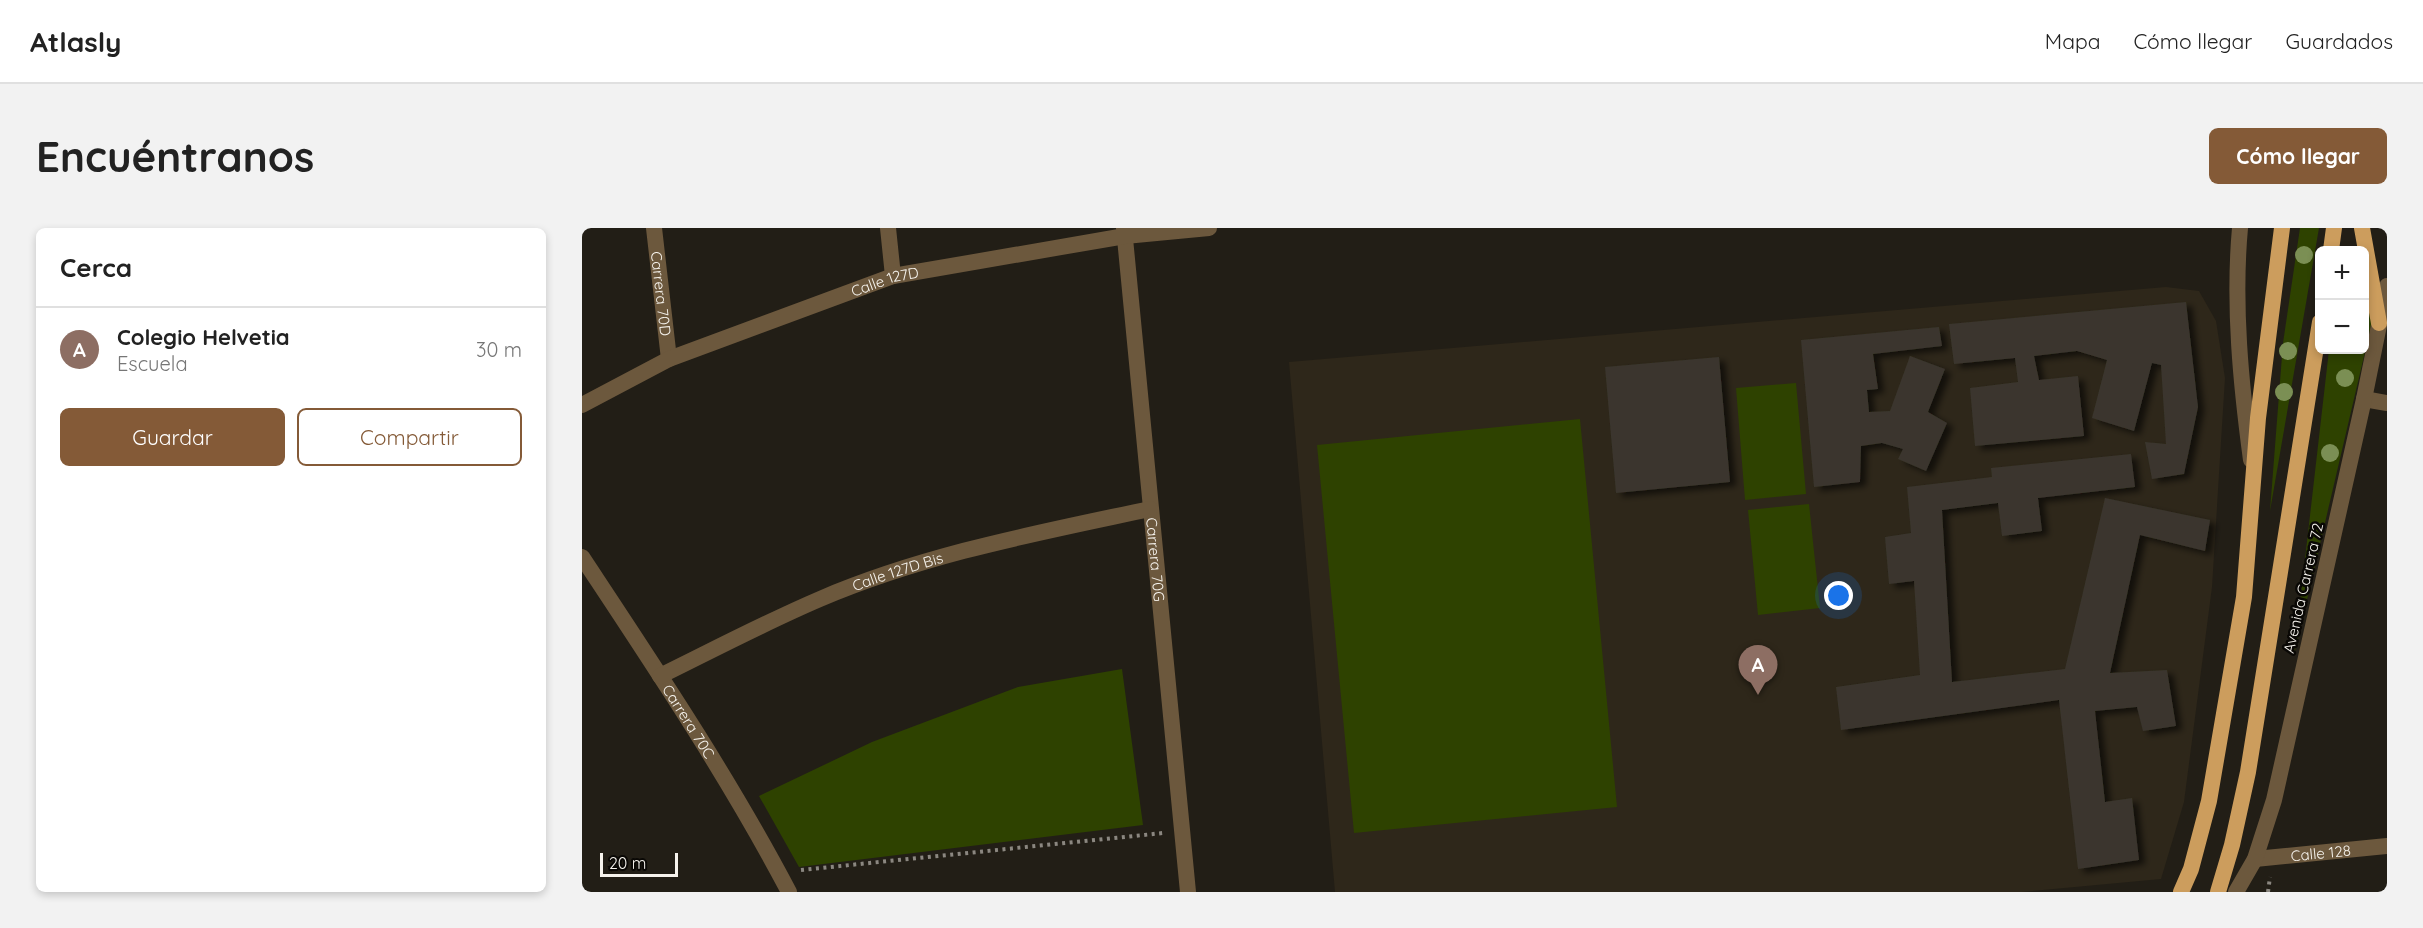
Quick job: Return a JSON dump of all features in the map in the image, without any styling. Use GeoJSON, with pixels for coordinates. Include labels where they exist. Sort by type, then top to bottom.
{"type":"FeatureCollection","features":[{"type":"Feature","properties":{"kind":"highway"},"geometry":{"type":"LineString","coordinates":[[2181,892],[2192,868],[2209,801],[2244,597],[2265,358],[2282,228]]}},
{"type":"Feature","properties":{"kind":"highway"},"geometry":{"type":"LineString","coordinates":[[2332,246],[2334,228]]}},
{"type":"Feature","properties":{"kind":"highway"},"geometry":{"type":"LineString","coordinates":[[2362,228],[2379,323]]}},
{"type":"Feature","properties":{"kind":"highway","name":"Avenida Carrera 72"},"geometry":{"type":"LineString","coordinates":[[2218,892],[2232,845],[2248,772],[2315,347]]}},
{"type":"Feature","properties":{"kind":"street","name":"Carrera 70D"},"geometry":{"type":"LineString","coordinates":[[654,228],[669,359]]}},
{"type":"Feature","properties":{"kind":"street"},"geometry":{"type":"LineString","coordinates":[[888,228],[893,276]]}},
{"type":"Feature","properties":{"kind":"street","name":"Calle 127D"},"geometry":{"type":"LineString","coordinates":[[582,405],[669,359],[893,276],[1124,232],[1209,228]]}},
{"type":"Feature","properties":{"kind":"street"},"geometry":{"type":"LineString","coordinates":[[2240,228],[2238,288],[2242,377],[2253,476]]}},
{"type":"Feature","properties":{"kind":"street","name":"Carrera 70G"},"geometry":{"type":"LineString","coordinates":[[1124,232],[1188,892]]}},
{"type":"Feature","properties":{"kind":"street","name":"Avenida Carrera 72"},"geometry":{"type":"LineString","coordinates":[[2236,892],[2255,859],[2274,800],[2387,286]]}},
{"type":"Feature","properties":{"kind":"street"},"geometry":{"type":"LineString","coordinates":[[2364,399],[2387,403]]}},
{"type":"Feature","properties":{"kind":"street","name":"Calle 127D Bis"},"geometry":{"type":"LineString","coordinates":[[660,676],[821,598],[905,568],[982,545],[1150,509]]}},
{"type":"Feature","properties":{"kind":"street","name":"Carrera 70C"},"geometry":{"type":"LineString","coordinates":[[582,557],[660,676],[771,857],[789,892]]}},
{"type":"Feature","properties":{"kind":"street","name":"Calle 128"},"geometry":{"type":"LineString","coordinates":[[2255,859],[2387,846]]}},
{"type":"Feature","properties":{"kind":"path"},"geometry":{"type":"LineString","coordinates":[[778,872],[1182,831]]}},
{"type":"Feature","properties":{"kind":"shaded area"},"geometry":{"type":"Polygon","coordinates":[[[2166,287],[2199,291],[2216,321],[2225,378],[2212,587],[2184,802],[2161,879],[2022,892],[1335,892],[1289,362],[2166,287]]]}},
{"type":"Feature","properties":{"kind":"green space"},"geometry":{"type":"Polygon","coordinates":[[[2300,228],[2319,228],[2270,511],[2283,343],[2300,228]]]}},
{"type":"Feature","properties":{"kind":"green space"},"geometry":{"type":"Polygon","coordinates":[[[2369,307],[2372,322],[2369,335],[2369,307]]]}},
{"type":"Feature","properties":{"kind":"green space"},"geometry":{"type":"Polygon","coordinates":[[[2329,354],[2365,354],[2294,655],[2329,354]]]}},
{"type":"Feature","properties":{"kind":"green space"},"geometry":{"type":"Polygon","coordinates":[[[1796,383],[1806,494],[1745,500],[1736,388],[1796,383]]]}},
{"type":"Feature","properties":{"kind":"green space"},"geometry":{"type":"Polygon","coordinates":[[[1580,419],[1617,807],[1354,833],[1317,445],[1580,419]]]}},
{"type":"Feature","properties":{"kind":"green space"},"geometry":{"type":"Polygon","coordinates":[[[1809,504],[1820,608],[1758,615],[1748,510],[1809,504]]]}},
{"type":"Feature","properties":{"kind":"green space"},"geometry":{"type":"Polygon","coordinates":[[[1122,669],[1143,825],[799,867],[759,796],[872,742],[1018,687],[1122,669]]]}},
{"type":"Feature","properties":{"kind":"building"},"geometry":{"type":"Polygon","coordinates":[[[2186,302],[2198,407],[2184,474],[2152,479],[2145,442],[2166,444],[2161,365],[2152,363],[2134,431],[2092,418],[2107,360],[2077,351],[2034,356],[2039,380],[2078,376],[2084,436],[1975,446],[1970,388],[2018,382],[2015,358],[1954,364],[1949,324],[2186,302]]]}},
{"type":"Feature","properties":{"kind":"building"},"geometry":{"type":"Polygon","coordinates":[[[1939,327],[1942,346],[1873,354],[1878,389],[1867,390],[1869,412],[1890,411],[1910,356],[1945,369],[1928,412],[1947,423],[1926,471],[1898,459],[1903,449],[1882,443],[1861,446],[1860,482],[1814,487],[1801,340],[1939,327]]]}},
{"type":"Feature","properties":{"kind":"building"},"geometry":{"type":"Polygon","coordinates":[[[1719,357],[1730,482],[1616,493],[1605,367],[1719,357]]]}},
{"type":"Feature","properties":{"kind":"building"},"geometry":{"type":"Polygon","coordinates":[[[2131,454],[2135,487],[2038,498],[2042,531],[2002,536],[1998,503],[1942,510],[1952,682],[2065,669],[2105,498],[2210,520],[2205,551],[2140,535],[2110,673],[2167,670],[2176,726],[2143,731],[2137,707],[2095,711],[2105,802],[2132,798],[2139,860],[2078,869],[2059,700],[1841,730],[1836,687],[1920,675],[1914,581],[1889,584],[1885,537],[1911,533],[1907,487],[1992,477],[1991,468],[2131,454]]]}},
{"type":"Feature","properties":{"kind":"place","name":"Colegio Helvetia"},"geometry":{"type":"Point","coordinates":[1758,695]}}]}
